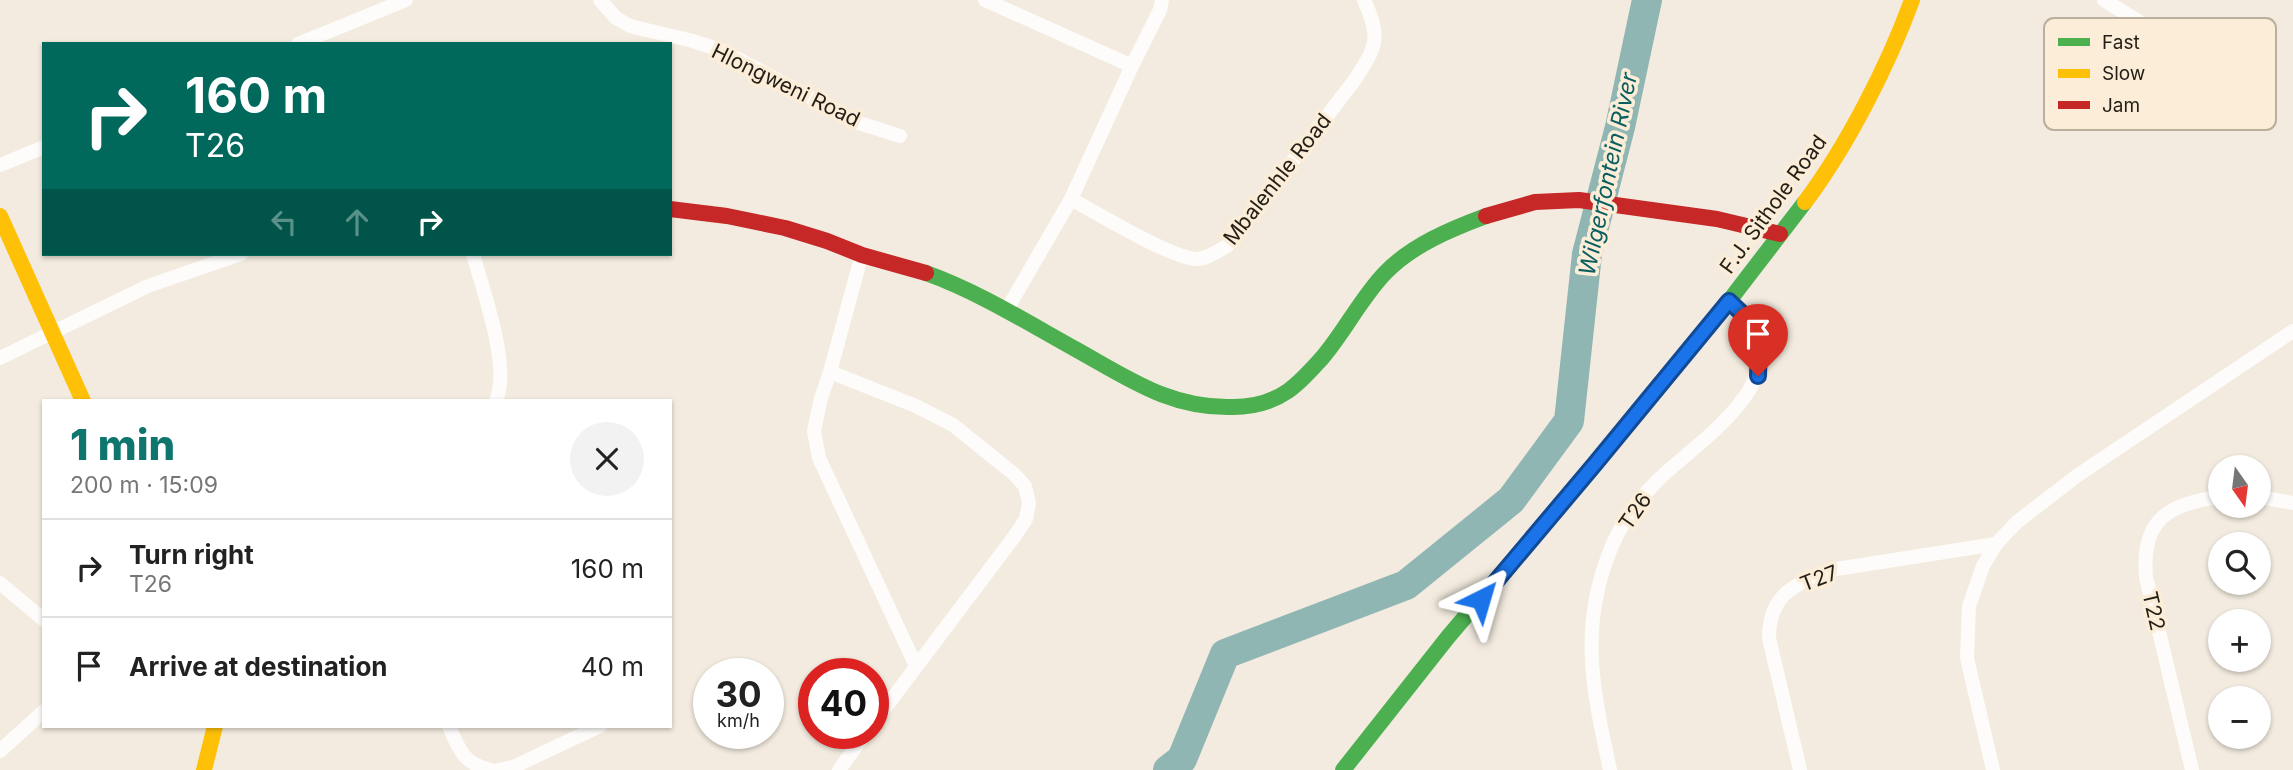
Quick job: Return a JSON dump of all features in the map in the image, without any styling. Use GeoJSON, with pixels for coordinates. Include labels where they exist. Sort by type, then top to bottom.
{"type":"FeatureCollection","features":[{"type":"Feature","properties":{"kind":"street"},"geometry":{"type":"LineString","coordinates":[[303,42],[406,0]]}},
{"type":"Feature","properties":{"kind":"street","name":"Hlongweni Road"},"geometry":{"type":"LineString","coordinates":[[600,0],[629,26],[723,51],[859,123],[900,136]]}},
{"type":"Feature","properties":{"kind":"street"},"geometry":{"type":"LineString","coordinates":[[985,0],[1132,66]]}},
{"type":"Feature","properties":{"kind":"street"},"geometry":{"type":"LineString","coordinates":[[1006,311],[1071,199],[1160,10],[1162,0]]}},
{"type":"Feature","properties":{"kind":"street","name":"Mbalenhle Road"},"geometry":{"type":"LineString","coordinates":[[1071,199],[1170,251],[1197,259],[1214,254],[1227,246],[1368,59],[1376,38],[1373,19],[1364,0]]}},
{"type":"Feature","properties":{"kind":"street","name":"F.J. Sithole Road"},"geometry":{"type":"LineString","coordinates":[[1343,770],[1448,637],[1729,301],[1813,191],[1848,135],[1899,35],[1912,0]]}},
{"type":"Feature","properties":{"kind":"street"},"geometry":{"type":"LineString","coordinates":[[2104,0],[2133,18]]}},
{"type":"Feature","properties":{"kind":"street"},"geometry":{"type":"LineString","coordinates":[[0,165],[42,148]]}},
{"type":"Feature","properties":{"kind":"street"},"geometry":{"type":"LineString","coordinates":[[672,209],[755,222],[822,239],[924,272],[1006,311],[1152,392],[1187,404],[1218,407],[1247,407],[1275,398],[1296,386],[1320,362],[1387,271],[1432,239],[1458,227],[1537,202],[1570,201],[1622,205],[1755,226],[1780,234]]}},
{"type":"Feature","properties":{"kind":"street"},"geometry":{"type":"LineString","coordinates":[[0,216],[82,399]]}},
{"type":"Feature","properties":{"kind":"street"},"geometry":{"type":"LineString","coordinates":[[862,254],[814,431],[819,458],[916,666]]}},
{"type":"Feature","properties":{"kind":"street"},"geometry":{"type":"LineString","coordinates":[[0,358],[148,286],[235,256]]}},
{"type":"Feature","properties":{"kind":"street"},"geometry":{"type":"LineString","coordinates":[[474,256],[502,364],[497,399]]}},
{"type":"Feature","properties":{"kind":"street","name":"T26"},"geometry":{"type":"LineString","coordinates":[[1610,770],[1590,663],[1594,608],[1600,582],[1612,546],[1630,512],[1655,482],[1724,421],[1755,383],[1760,357],[1754,325],[1729,301]]}},
{"type":"Feature","properties":{"kind":"street"},"geometry":{"type":"LineString","coordinates":[[1993,770],[1967,657],[1969,606],[1983,566],[1996,544],[2017,523],[2078,475],[2293,331]]}},
{"type":"Feature","properties":{"kind":"street"},"geometry":{"type":"LineString","coordinates":[[830,372],[916,406],[953,425],[1014,474],[1025,486],[1028,495],[1026,519],[1014,537],[889,702]]}},
{"type":"Feature","properties":{"kind":"street","name":"T22"},"geometry":{"type":"LineString","coordinates":[[2192,770],[2146,577],[2144,556],[2147,540],[2156,523],[2175,508],[2208,498]]}},
{"type":"Feature","properties":{"kind":"street"},"geometry":{"type":"LineString","coordinates":[[2272,499],[2293,503]]}},
{"type":"Feature","properties":{"kind":"street","name":"T27"},"geometry":{"type":"LineString","coordinates":[[1800,770],[1769,638],[1769,619],[1788,590],[1829,570],[1996,544]]}},
{"type":"Feature","properties":{"kind":"street"},"geometry":{"type":"LineString","coordinates":[[0,583],[42,618]]}},
{"type":"Feature","properties":{"kind":"street"},"geometry":{"type":"LineString","coordinates":[[0,751],[42,713]]}},
{"type":"Feature","properties":{"kind":"street"},"geometry":{"type":"LineString","coordinates":[[204,770],[215,728]]}},
{"type":"Feature","properties":{"kind":"street"},"geometry":{"type":"LineString","coordinates":[[450,728],[459,749],[469,762],[491,770]]}},
{"type":"Feature","properties":{"kind":"street"},"geometry":{"type":"LineString","coordinates":[[498,770],[513,767],[596,728]]}},
{"type":"Feature","properties":{"kind":"street"},"geometry":{"type":"LineString","coordinates":[[839,770],[854,749]]}},
{"type":"Feature","properties":{"kind":"waterway","name":"Wilgerfontein River"},"geometry":{"type":"LineString","coordinates":[[1168,770],[1182,759],[1225,654],[1406,585],[1511,500],[1569,421],[1587,254],[1620,127],[1647,0]]}},
{"type":"Feature","properties":{"kind":"traffic: fast"},"geometry":{"type":"LineString","coordinates":[[1343,770],[1448,637],[1729,301],[1805,202]]}},
{"type":"Feature","properties":{"kind":"traffic: fast"},"geometry":{"type":"LineString","coordinates":[[926,273],[984,299],[1151,390],[1190,403],[1248,406],[1275,398],[1302,380],[1330,348],[1376,283],[1407,254],[1459,226],[1486,216]]}},
{"type":"Feature","properties":{"kind":"traffic: slow"},"geometry":{"type":"LineString","coordinates":[[1805,202],[1836,156],[1865,105],[1912,0]]}},
{"type":"Feature","properties":{"kind":"traffic: slow"},"geometry":{"type":"LineString","coordinates":[[0,216],[82,399]]}},
{"type":"Feature","properties":{"kind":"traffic: slow"},"geometry":{"type":"LineString","coordinates":[[204,770],[214,728]]}},
{"type":"Feature","properties":{"kind":"traffic: jam"},"geometry":{"type":"LineString","coordinates":[[1486,216],[1535,202],[1579,200],[1717,219],[1780,234]]}},
{"type":"Feature","properties":{"kind":"traffic: jam"},"geometry":{"type":"LineString","coordinates":[[672,209],[727,216],[785,228],[862,255],[926,273]]}},
{"type":"Feature","properties":{"kind":"route"},"geometry":{"type":"LineString","coordinates":[[1481,599],[1729,301],[1754,325],[1759,344],[1758,376]]}}]}
